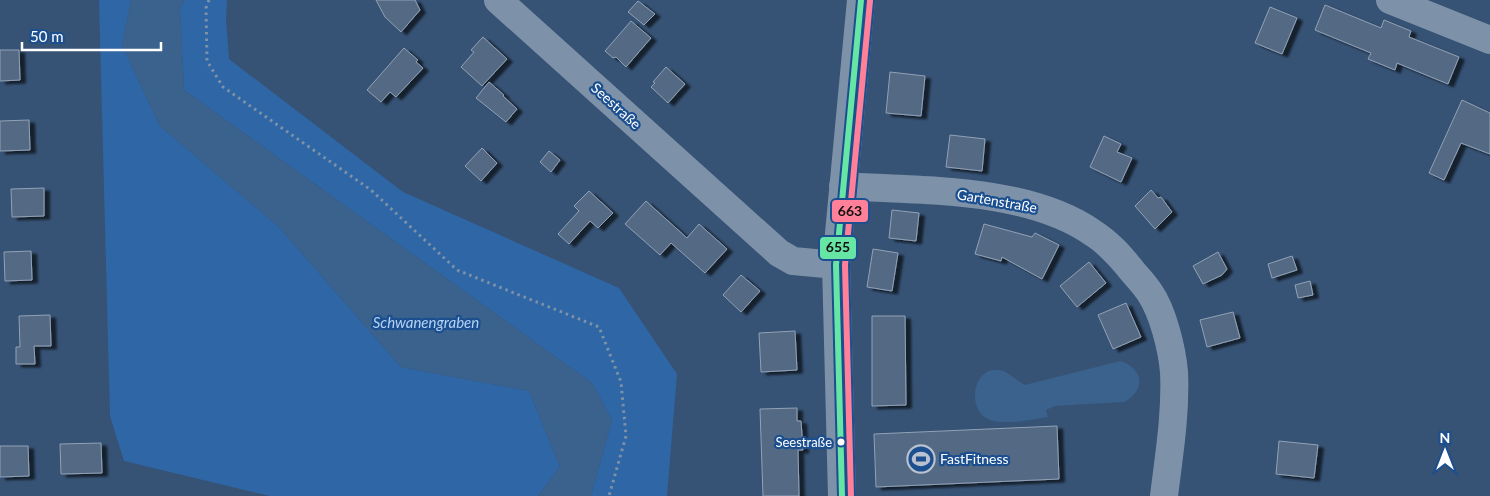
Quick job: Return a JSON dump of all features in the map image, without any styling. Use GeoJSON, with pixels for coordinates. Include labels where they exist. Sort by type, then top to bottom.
{"type":"FeatureCollection","features":[{"type":"Feature","properties":{"kind":"street","name":"Seestraße"},"geometry":{"type":"LineString","coordinates":[[498,0],[779,253],[793,261],[836,265]]}},
{"type":"Feature","properties":{"kind":"street"},"geometry":{"type":"LineString","coordinates":[[842,496],[836,265],[861,0]]}},
{"type":"Feature","properties":{"kind":"street"},"geometry":{"type":"LineString","coordinates":[[1390,0],[1490,40]]}},
{"type":"Feature","properties":{"kind":"street","name":"Gartenstraße"},"geometry":{"type":"LineString","coordinates":[[843,186],[973,194],[1027,204],[1048,210],[1093,232],[1114,250],[1150,292],[1156,303],[1169,341],[1174,372],[1174,414],[1164,496]]}},
{"type":"Feature","properties":{"kind":"path"},"geometry":{"type":"LineString","coordinates":[[209,0],[206,8],[207,62],[223,87],[371,190],[457,270],[599,327],[621,382],[626,436],[609,496]]}},
{"type":"Feature","properties":{"kind":"shaded area"},"geometry":{"type":"Polygon","coordinates":[[[99,0],[131,0],[122,45],[160,126],[279,227],[401,367],[529,391],[560,467],[538,496],[270,496],[124,461],[110,416],[99,0]]]}},
{"type":"Feature","properties":{"kind":"shaded area"},"geometry":{"type":"Polygon","coordinates":[[[184,0],[227,0],[226,19],[229,59],[403,192],[619,288],[677,374],[667,496],[591,496],[612,420],[592,383],[184,90],[180,9],[184,0]]]}},
{"type":"Feature","properties":{"kind":"water","name":"Schwanengraben"},"geometry":{"type":"Polygon","coordinates":[[[131,0],[184,0],[180,9],[184,90],[592,383],[612,420],[591,496],[538,496],[560,467],[529,391],[401,367],[279,227],[160,126],[122,45],[131,0]]]}},
{"type":"Feature","properties":{"kind":"water"},"geometry":{"type":"Polygon","coordinates":[[[1120,361],[1134,369],[1138,374],[1139,380],[1136,392],[1124,402],[1055,406],[1046,410],[1048,417],[1011,422],[990,420],[982,415],[977,408],[975,391],[978,382],[983,375],[990,371],[1002,371],[1025,385],[1120,361]]]}},
{"type":"Feature","properties":{"kind":"building"},"geometry":{"type":"Polygon","coordinates":[[[376,0],[415,0],[420,10],[401,32],[385,17],[376,0]]]}},
{"type":"Feature","properties":{"kind":"building"},"geometry":{"type":"Polygon","coordinates":[[[638,1],[655,14],[644,25],[628,12],[638,1]]]}},
{"type":"Feature","properties":{"kind":"building"},"geometry":{"type":"Polygon","coordinates":[[[1325,5],[1381,28],[1384,20],[1411,31],[1409,37],[1459,57],[1448,84],[1397,63],[1395,70],[1368,59],[1371,53],[1315,30],[1325,5]]]}},
{"type":"Feature","properties":{"kind":"building"},"geometry":{"type":"Polygon","coordinates":[[[1270,7],[1297,18],[1282,54],[1255,43],[1270,7]]]}},
{"type":"Feature","properties":{"kind":"building"},"geometry":{"type":"Polygon","coordinates":[[[631,21],[651,38],[626,67],[616,57],[613,58],[605,51],[631,21]]]}},
{"type":"Feature","properties":{"kind":"building"},"geometry":{"type":"Polygon","coordinates":[[[483,37],[507,59],[482,86],[461,67],[474,52],[471,50],[483,37]]]}},
{"type":"Feature","properties":{"kind":"building"},"geometry":{"type":"Polygon","coordinates":[[[404,48],[418,60],[416,62],[423,68],[396,97],[390,92],[381,102],[367,90],[404,48]]]}},
{"type":"Feature","properties":{"kind":"building"},"geometry":{"type":"Polygon","coordinates":[[[0,50],[19,50],[20,80],[0,81],[0,50]]]}},
{"type":"Feature","properties":{"kind":"building"},"geometry":{"type":"Polygon","coordinates":[[[666,67],[685,84],[668,103],[651,87],[666,67]]]}},
{"type":"Feature","properties":{"kind":"building"},"geometry":{"type":"Polygon","coordinates":[[[890,72],[925,76],[921,116],[886,113],[890,72]]]}},
{"type":"Feature","properties":{"kind":"building"},"geometry":{"type":"Polygon","coordinates":[[[489,82],[517,109],[506,122],[476,98],[489,82]]]}},
{"type":"Feature","properties":{"kind":"building"},"geometry":{"type":"Polygon","coordinates":[[[1462,100],[1490,113],[1490,154],[1461,143],[1444,180],[1429,173],[1462,100]]]}},
{"type":"Feature","properties":{"kind":"building"},"geometry":{"type":"Polygon","coordinates":[[[29,120],[30,150],[0,151],[0,121],[29,120]]]}},
{"type":"Feature","properties":{"kind":"building"},"geometry":{"type":"Polygon","coordinates":[[[950,135],[985,139],[982,171],[946,167],[950,135]]]}},
{"type":"Feature","properties":{"kind":"building"},"geometry":{"type":"Polygon","coordinates":[[[1104,136],[1121,144],[1117,152],[1132,158],[1121,182],[1090,167],[1104,136]]]}},
{"type":"Feature","properties":{"kind":"building"},"geometry":{"type":"Polygon","coordinates":[[[482,148],[497,163],[481,181],[465,166],[482,148]]]}},
{"type":"Feature","properties":{"kind":"building"},"geometry":{"type":"Polygon","coordinates":[[[549,151],[560,160],[551,172],[540,162],[549,151]]]}},
{"type":"Feature","properties":{"kind":"building"},"geometry":{"type":"Polygon","coordinates":[[[44,188],[44,216],[12,217],[11,189],[44,188]]]}},
{"type":"Feature","properties":{"kind":"building"},"geometry":{"type":"Polygon","coordinates":[[[1151,190],[1158,198],[1161,197],[1172,212],[1155,229],[1135,206],[1151,190]]]}},
{"type":"Feature","properties":{"kind":"building"},"geometry":{"type":"Polygon","coordinates":[[[589,191],[613,213],[598,228],[590,221],[569,244],[558,234],[579,211],[574,206],[589,191]]]}},
{"type":"Feature","properties":{"kind":"building"},"geometry":{"type":"Polygon","coordinates":[[[646,201],[687,238],[699,224],[727,249],[705,273],[671,243],[660,255],[625,224],[646,201]]]}},
{"type":"Feature","properties":{"kind":"building"},"geometry":{"type":"Polygon","coordinates":[[[892,210],[919,213],[916,241],[889,238],[892,210]]]}},
{"type":"Feature","properties":{"kind":"building"},"geometry":{"type":"Polygon","coordinates":[[[984,224],[1032,237],[1035,233],[1059,245],[1042,279],[1002,257],[1001,261],[975,254],[984,224]]]}},
{"type":"Feature","properties":{"kind":"building"},"geometry":{"type":"Polygon","coordinates":[[[873,249],[898,253],[892,291],[867,287],[873,249]]]}},
{"type":"Feature","properties":{"kind":"building"},"geometry":{"type":"Polygon","coordinates":[[[31,251],[32,280],[5,281],[4,252],[31,251]]]}},
{"type":"Feature","properties":{"kind":"building"},"geometry":{"type":"Polygon","coordinates":[[[1218,252],[1227,269],[1222,275],[1203,284],[1193,266],[1218,252]]]}},
{"type":"Feature","properties":{"kind":"building"},"geometry":{"type":"Polygon","coordinates":[[[1292,256],[1297,270],[1272,278],[1268,264],[1292,256]]]}},
{"type":"Feature","properties":{"kind":"building"},"geometry":{"type":"Polygon","coordinates":[[[1089,262],[1106,283],[1077,307],[1060,286],[1089,262]]]}},
{"type":"Feature","properties":{"kind":"building"},"geometry":{"type":"Polygon","coordinates":[[[741,275],[760,291],[741,312],[723,295],[741,275]]]}},
{"type":"Feature","properties":{"kind":"building"},"geometry":{"type":"Polygon","coordinates":[[[1310,281],[1313,295],[1298,298],[1295,285],[1310,281]]]}},
{"type":"Feature","properties":{"kind":"building"},"geometry":{"type":"Polygon","coordinates":[[[1126,303],[1141,337],[1113,349],[1098,315],[1126,303]]]}},
{"type":"Feature","properties":{"kind":"building"},"geometry":{"type":"Polygon","coordinates":[[[1233,312],[1240,338],[1207,347],[1200,320],[1233,312]]]}},
{"type":"Feature","properties":{"kind":"building"},"geometry":{"type":"Polygon","coordinates":[[[50,315],[51,346],[34,346],[35,364],[16,364],[16,347],[20,347],[19,316],[50,315]]]}},
{"type":"Feature","properties":{"kind":"building"},"geometry":{"type":"Polygon","coordinates":[[[872,316],[905,316],[906,405],[872,406],[872,316]]]}},
{"type":"Feature","properties":{"kind":"building"},"geometry":{"type":"Polygon","coordinates":[[[795,331],[797,370],[761,372],[759,333],[795,331]]]}},
{"type":"Feature","properties":{"kind":"building"},"geometry":{"type":"Polygon","coordinates":[[[797,408],[797,421],[801,421],[803,450],[798,450],[799,496],[763,496],[760,409],[797,408]]]}},
{"type":"Feature","properties":{"kind":"building"},"geometry":{"type":"Polygon","coordinates":[[[1057,426],[1059,479],[876,487],[874,434],[1057,426]]]}},
{"type":"Feature","properties":{"kind":"building"},"geometry":{"type":"Polygon","coordinates":[[[1279,441],[1318,445],[1314,478],[1276,474],[1279,441]]]}},
{"type":"Feature","properties":{"kind":"building"},"geometry":{"type":"Polygon","coordinates":[[[101,443],[102,473],[61,474],[60,444],[101,443]]]}},
{"type":"Feature","properties":{"kind":"building"},"geometry":{"type":"Polygon","coordinates":[[[0,446],[28,446],[29,476],[0,477],[0,446]]]}},
{"type":"Feature","properties":{"kind":"transit line","name":"655"},"geometry":{"type":"LineString","coordinates":[[842,496],[836,265],[861,0]]}},
{"type":"Feature","properties":{"kind":"transit line","name":"663"},"geometry":{"type":"LineString","coordinates":[[851,496],[845,265],[870,1]]}},
{"type":"Feature","properties":{"kind":"place","name":"Seestraße"},"geometry":{"type":"Point","coordinates":[841,442]}},
{"type":"Feature","properties":{"kind":"place","name":"FastFitness"},"geometry":{"type":"Point","coordinates":[921,459]}}]}
